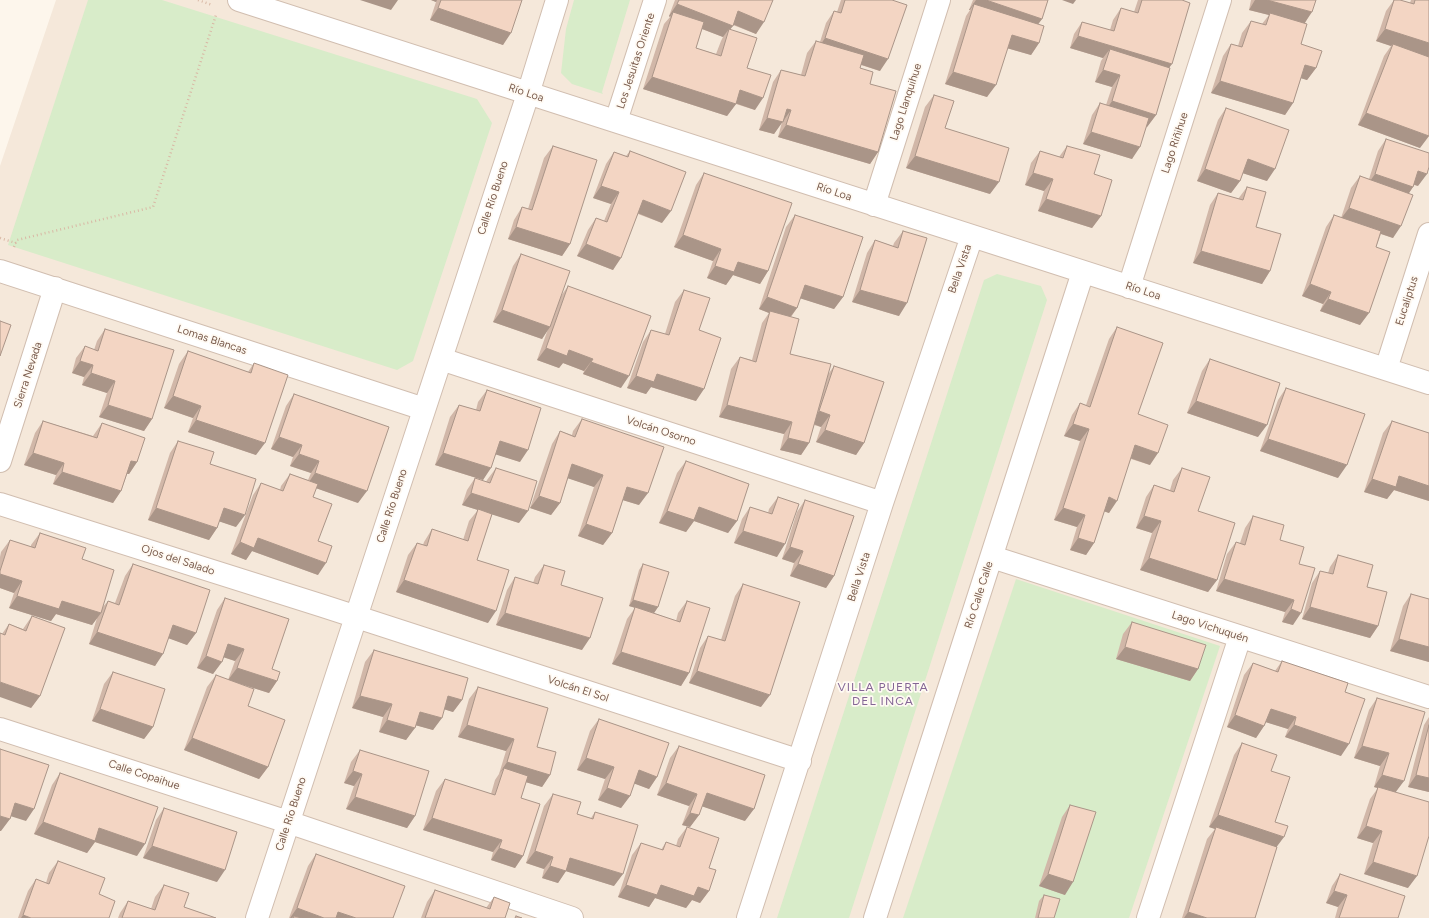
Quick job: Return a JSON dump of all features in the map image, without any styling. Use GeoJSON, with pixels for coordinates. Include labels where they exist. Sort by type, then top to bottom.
{"type":"FeatureCollection","features":[{"type":"Feature","properties":{"kind":"street","name":"Río Loa"},"geometry":{"type":"LineString","coordinates":[[239,0],[1429,383]]}},
{"type":"Feature","properties":{"kind":"street","name":"Calle Río Bueno"},"geometry":{"type":"LineString","coordinates":[[257,918],[528,94],[557,0]]}},
{"type":"Feature","properties":{"kind":"street","name":"Los Jesuitas Oriente"},"geometry":{"type":"LineString","coordinates":[[616,122],[655,0]]}},
{"type":"Feature","properties":{"kind":"street","name":"Lago Llanquihue"},"geometry":{"type":"LineString","coordinates":[[874,205],[939,0]]}},
{"type":"Feature","properties":{"kind":"street","name":"Lago Riñihue"},"geometry":{"type":"LineString","coordinates":[[1129,287],[1220,0]]}},
{"type":"Feature","properties":{"kind":"street","name":"Eucaliptus"},"geometry":{"type":"LineString","coordinates":[[1386,369],[1429,234]]}},
{"type":"Feature","properties":{"kind":"street","name":"Bella Vista"},"geometry":{"type":"LineString","coordinates":[[748,918],[800,761],[882,503],[972,236]]}},
{"type":"Feature","properties":{"kind":"street","name":"Lomas Blancas"},"geometry":{"type":"LineString","coordinates":[[0,271],[424,409]]}},
{"type":"Feature","properties":{"kind":"street","name":"Río Calle Calle"},"geometry":{"type":"LineString","coordinates":[[875,918],[1083,272]]}},
{"type":"Feature","properties":{"kind":"street","name":"Sierra Nevada"},"geometry":{"type":"LineString","coordinates":[[0,461],[55,288]]}},
{"type":"Feature","properties":{"kind":"street","name":"Volcán Osorno"},"geometry":{"type":"LineString","coordinates":[[440,359],[882,503]]}},
{"type":"Feature","properties":{"kind":"street","name":"Ojos del Salado"},"geometry":{"type":"LineString","coordinates":[[0,504],[356,616]]}},
{"type":"Feature","properties":{"kind":"street","name":"Lago Vichuquén"},"geometry":{"type":"LineString","coordinates":[[992,556],[1429,697]]}},
{"type":"Feature","properties":{"kind":"street","name":"Volcán El Sol"},"geometry":{"type":"LineString","coordinates":[[356,616],[800,761]]}},
{"type":"Feature","properties":{"kind":"street"},"geometry":{"type":"LineString","coordinates":[[1148,918],[1240,636]]}},
{"type":"Feature","properties":{"kind":"street","name":"Calle Copaihue"},"geometry":{"type":"LineString","coordinates":[[0,729],[288,822],[572,918]]}},
{"type":"Feature","properties":{"kind":"path"},"geometry":{"type":"LineString","coordinates":[[13,250],[18,240],[153,207],[217,14]]}},
{"type":"Feature","properties":{"kind":"path"},"geometry":{"type":"LineString","coordinates":[[0,238],[16,243]]}},
{"type":"Feature","properties":{"kind":"shaded area"},"geometry":{"type":"Polygon","coordinates":[[[56,0],[1429,0],[1429,918],[0,918],[0,166],[56,0]]]}},
{"type":"Feature","properties":{"kind":"green space"},"geometry":{"type":"Polygon","coordinates":[[[88,0],[162,0],[477,99],[492,123],[413,361],[397,370],[8,245],[88,0]]]}},
{"type":"Feature","properties":{"kind":"green space"},"geometry":{"type":"Polygon","coordinates":[[[574,0],[630,0],[602,92],[603,94],[572,84],[561,73],[566,29],[574,0]]]}},
{"type":"Feature","properties":{"kind":"green space"},"geometry":{"type":"Polygon","coordinates":[[[997,274],[1041,286],[1047,300],[849,918],[777,918],[984,280],[997,274]]]}},
{"type":"Feature","properties":{"kind":"green space"},"geometry":{"type":"Polygon","coordinates":[[[1016,579],[1220,646],[1129,918],[903,918],[1016,579]]]}},
{"type":"Feature","properties":{"kind":"building"},"geometry":{"type":"Polygon","coordinates":[[[441,0],[522,0],[511,33],[438,8],[441,0]]]}},
{"type":"Feature","properties":{"kind":"building"},"geometry":{"type":"Polygon","coordinates":[[[679,0],[773,0],[764,22],[738,11],[733,26],[677,4],[679,0]]]}},
{"type":"Feature","properties":{"kind":"building"},"geometry":{"type":"Polygon","coordinates":[[[845,0],[892,0],[907,5],[888,59],[825,38],[834,11],[841,13],[845,0]]]}},
{"type":"Feature","properties":{"kind":"building"},"geometry":{"type":"Polygon","coordinates":[[[986,0],[1048,0],[1042,19],[986,0]]]}},
{"type":"Feature","properties":{"kind":"building"},"geometry":{"type":"Polygon","coordinates":[[[1142,0],[1182,0],[1190,3],[1172,64],[1078,36],[1082,22],[1114,31],[1121,8],[1138,13],[1142,0]]]}},
{"type":"Feature","properties":{"kind":"building"},"geometry":{"type":"Polygon","coordinates":[[[1267,0],[1316,0],[1312,12],[1267,0]]]}},
{"type":"Feature","properties":{"kind":"building"},"geometry":{"type":"Polygon","coordinates":[[[1394,0],[1414,4],[1415,0],[1429,0],[1429,43],[1385,29],[1394,0]]]}},
{"type":"Feature","properties":{"kind":"building"},"geometry":{"type":"Polygon","coordinates":[[[974,4],[1044,26],[1039,43],[1012,35],[996,85],[953,72],[974,4]]]}},
{"type":"Feature","properties":{"kind":"building"},"geometry":{"type":"Polygon","coordinates":[[[673,12],[704,22],[696,48],[721,56],[729,29],[757,38],[747,68],[771,75],[763,98],[740,90],[736,104],[652,77],[673,12]]]}},
{"type":"Feature","properties":{"kind":"building"},"geometry":{"type":"Polygon","coordinates":[[[1270,13],[1307,24],[1301,44],[1322,51],[1316,68],[1305,65],[1293,103],[1220,81],[1231,44],[1242,47],[1251,21],[1266,25],[1270,13]]]}},
{"type":"Feature","properties":{"kind":"building"},"geometry":{"type":"Polygon","coordinates":[[[816,41],[864,55],[860,68],[873,72],[870,84],[896,91],[878,152],[786,125],[791,110],[787,109],[783,122],[767,118],[781,70],[805,76],[816,41]]]}},
{"type":"Feature","properties":{"kind":"building"},"geometry":{"type":"Polygon","coordinates":[[[1393,44],[1429,57],[1429,136],[1366,113],[1393,44]]]}},
{"type":"Feature","properties":{"kind":"building"},"geometry":{"type":"Polygon","coordinates":[[[1110,49],[1170,68],[1156,115],[1112,101],[1120,75],[1103,70],[1110,49]]]}},
{"type":"Feature","properties":{"kind":"building"},"geometry":{"type":"Polygon","coordinates":[[[934,95],[954,101],[945,128],[1009,148],[999,182],[915,156],[934,95]]]}},
{"type":"Feature","properties":{"kind":"building"},"geometry":{"type":"Polygon","coordinates":[[[1100,103],[1149,118],[1140,147],[1091,132],[1100,103]]]}},
{"type":"Feature","properties":{"kind":"building"},"geometry":{"type":"Polygon","coordinates":[[[1226,108],[1289,130],[1275,169],[1248,159],[1240,181],[1205,169],[1226,108]]]}},
{"type":"Feature","properties":{"kind":"building"},"geometry":{"type":"Polygon","coordinates":[[[1386,139],[1429,153],[1429,167],[1427,174],[1418,171],[1413,187],[1375,174],[1386,139]]]}},
{"type":"Feature","properties":{"kind":"building"},"geometry":{"type":"Polygon","coordinates":[[[553,146],[597,160],[570,244],[516,227],[522,207],[532,210],[553,146]]]}},
{"type":"Feature","properties":{"kind":"building"},"geometry":{"type":"Polygon","coordinates":[[[1067,146],[1100,155],[1094,174],[1112,180],[1101,216],[1046,199],[1053,179],[1033,173],[1040,151],[1063,158],[1067,146]]]}},
{"type":"Feature","properties":{"kind":"building"},"geometry":{"type":"Polygon","coordinates":[[[630,151],[686,172],[671,211],[643,200],[621,258],[586,244],[596,218],[607,222],[619,192],[601,186],[614,152],[628,157],[630,151]]]}},
{"type":"Feature","properties":{"kind":"building"},"geometry":{"type":"Polygon","coordinates":[[[704,173],[792,203],[768,271],[738,262],[734,272],[715,266],[721,249],[683,235],[704,173]]]}},
{"type":"Feature","properties":{"kind":"building"},"geometry":{"type":"Polygon","coordinates":[[[1360,176],[1413,195],[1401,226],[1349,208],[1360,176]]]}},
{"type":"Feature","properties":{"kind":"building"},"geometry":{"type":"Polygon","coordinates":[[[1247,187],[1266,192],[1256,227],[1281,234],[1270,271],[1201,251],[1218,193],[1243,200],[1247,187]]]}},
{"type":"Feature","properties":{"kind":"building"},"geometry":{"type":"Polygon","coordinates":[[[795,215],[863,237],[843,297],[805,285],[797,308],[767,297],[795,215]]]}},
{"type":"Feature","properties":{"kind":"building"},"geometry":{"type":"Polygon","coordinates":[[[1334,215],[1381,231],[1376,247],[1390,252],[1369,313],[1328,299],[1331,292],[1310,284],[1334,215]]]}},
{"type":"Feature","properties":{"kind":"building"},"geometry":{"type":"Polygon","coordinates":[[[903,231],[927,238],[907,303],[860,290],[875,240],[898,248],[903,231]]]}},
{"type":"Feature","properties":{"kind":"building"},"geometry":{"type":"Polygon","coordinates":[[[521,254],[570,271],[550,327],[502,310],[521,254]]]}},
{"type":"Feature","properties":{"kind":"building"},"geometry":{"type":"Polygon","coordinates":[[[568,286],[651,316],[629,376],[591,362],[593,359],[569,350],[567,356],[546,348],[568,286]]]}},
{"type":"Feature","properties":{"kind":"building"},"geometry":{"type":"Polygon","coordinates":[[[684,290],[710,298],[699,330],[721,338],[704,389],[657,374],[654,382],[636,376],[651,330],[669,335],[684,290]]]}},
{"type":"Feature","properties":{"kind":"building"},"geometry":{"type":"Polygon","coordinates":[[[770,311],[799,319],[790,354],[831,364],[809,443],[788,438],[792,422],[727,405],[740,357],[756,362],[770,311]]]}},
{"type":"Feature","properties":{"kind":"building"},"geometry":{"type":"Polygon","coordinates":[[[0,321],[11,325],[0,356],[0,321]]]}},
{"type":"Feature","properties":{"kind":"building"},"geometry":{"type":"Polygon","coordinates":[[[1117,327],[1163,343],[1138,414],[1168,425],[1158,453],[1135,445],[1117,501],[1109,497],[1094,543],[1078,538],[1085,515],[1063,508],[1089,429],[1073,424],[1080,403],[1090,407],[1117,327]]]}},
{"type":"Feature","properties":{"kind":"building"},"geometry":{"type":"Polygon","coordinates":[[[105,329],[174,350],[152,419],[108,405],[115,381],[91,373],[93,365],[80,361],[85,346],[98,351],[105,329]]]}},
{"type":"Feature","properties":{"kind":"building"},"geometry":{"type":"Polygon","coordinates":[[[188,351],[251,373],[254,363],[288,375],[265,443],[196,420],[201,406],[173,396],[188,351]]]}},
{"type":"Feature","properties":{"kind":"building"},"geometry":{"type":"Polygon","coordinates":[[[1210,359],[1280,383],[1267,425],[1196,401],[1210,359]]]}},
{"type":"Feature","properties":{"kind":"building"},"geometry":{"type":"Polygon","coordinates":[[[834,366],[884,382],[864,443],[825,430],[830,415],[819,411],[834,366]]]}},
{"type":"Feature","properties":{"kind":"building"},"geometry":{"type":"Polygon","coordinates":[[[1286,388],[1365,414],[1347,465],[1268,439],[1286,388]]]}},
{"type":"Feature","properties":{"kind":"building"},"geometry":{"type":"Polygon","coordinates":[[[487,390],[541,408],[528,450],[500,441],[491,468],[443,453],[459,405],[480,411],[487,390]]]}},
{"type":"Feature","properties":{"kind":"building"},"geometry":{"type":"Polygon","coordinates":[[[294,394],[389,427],[367,491],[315,473],[319,461],[299,454],[302,445],[279,437],[294,394]]]}},
{"type":"Feature","properties":{"kind":"building"},"geometry":{"type":"Polygon","coordinates":[[[582,419],[664,447],[648,493],[627,487],[612,533],[586,524],[603,475],[572,464],[560,503],[539,496],[560,431],[575,437],[582,419]]]}},
{"type":"Feature","properties":{"kind":"building"},"geometry":{"type":"Polygon","coordinates":[[[43,421],[97,438],[102,423],[145,438],[137,462],[131,461],[121,491],[62,472],[64,463],[33,453],[43,421]]]}},
{"type":"Feature","properties":{"kind":"building"},"geometry":{"type":"Polygon","coordinates":[[[1392,421],[1429,433],[1429,486],[1399,476],[1396,487],[1372,479],[1392,421]]]}},
{"type":"Feature","properties":{"kind":"building"},"geometry":{"type":"Polygon","coordinates":[[[178,441],[214,452],[210,464],[256,479],[245,515],[224,508],[217,528],[156,508],[178,441]]]}},
{"type":"Feature","properties":{"kind":"building"},"geometry":{"type":"Polygon","coordinates":[[[686,461],[749,484],[737,521],[699,507],[694,520],[667,511],[686,461]]]}},
{"type":"Feature","properties":{"kind":"building"},"geometry":{"type":"Polygon","coordinates":[[[496,468],[537,481],[528,511],[471,493],[475,478],[490,483],[496,468]]]}},
{"type":"Feature","properties":{"kind":"building"},"geometry":{"type":"Polygon","coordinates":[[[1182,468],[1210,477],[1198,511],[1235,523],[1217,580],[1149,558],[1161,521],[1144,516],[1154,485],[1174,492],[1182,468]]]}},
{"type":"Feature","properties":{"kind":"building"},"geometry":{"type":"Polygon","coordinates":[[[290,474],[318,484],[313,497],[332,504],[318,541],[332,546],[326,563],[258,538],[254,548],[240,542],[261,483],[283,491],[290,474]]]}},
{"type":"Feature","properties":{"kind":"building"},"geometry":{"type":"Polygon","coordinates":[[[778,497],[799,504],[785,544],[743,531],[750,507],[772,514],[778,497]]]}},
{"type":"Feature","properties":{"kind":"building"},"geometry":{"type":"Polygon","coordinates":[[[805,500],[854,516],[834,576],[798,564],[803,551],[790,547],[805,500]]]}},
{"type":"Feature","properties":{"kind":"building"},"geometry":{"type":"Polygon","coordinates":[[[478,509],[492,514],[477,560],[509,570],[496,611],[404,580],[417,543],[427,546],[432,529],[468,541],[478,509]]]}},
{"type":"Feature","properties":{"kind":"building"},"geometry":{"type":"Polygon","coordinates":[[[1253,516],[1284,525],[1280,540],[1304,547],[1299,564],[1315,568],[1301,613],[1291,609],[1294,600],[1224,579],[1236,542],[1245,545],[1253,516]]]}},
{"type":"Feature","properties":{"kind":"building"},"geometry":{"type":"Polygon","coordinates":[[[40,533],[86,548],[82,559],[114,570],[101,613],[62,601],[59,609],[17,596],[22,581],[0,574],[10,540],[35,548],[40,533]]]}},
{"type":"Feature","properties":{"kind":"building"},"geometry":{"type":"Polygon","coordinates":[[[1338,555],[1373,565],[1367,587],[1387,592],[1378,626],[1310,607],[1320,571],[1333,574],[1338,555]]]}},
{"type":"Feature","properties":{"kind":"building"},"geometry":{"type":"Polygon","coordinates":[[[133,564],[210,590],[196,633],[173,625],[163,654],[97,632],[108,601],[119,605],[133,564]]]}},
{"type":"Feature","properties":{"kind":"building"},"geometry":{"type":"Polygon","coordinates":[[[643,564],[669,572],[658,607],[633,600],[643,564]]]}},
{"type":"Feature","properties":{"kind":"building"},"geometry":{"type":"Polygon","coordinates":[[[544,565],[565,571],[561,585],[603,598],[590,638],[505,613],[515,577],[538,584],[544,565]]]}},
{"type":"Feature","properties":{"kind":"building"},"geometry":{"type":"Polygon","coordinates":[[[743,584],[800,602],[770,695],[697,671],[708,636],[725,641],[743,584]]]}},
{"type":"Feature","properties":{"kind":"building"},"geometry":{"type":"Polygon","coordinates":[[[1411,594],[1429,599],[1429,647],[1399,639],[1411,594]]]}},
{"type":"Feature","properties":{"kind":"building"},"geometry":{"type":"Polygon","coordinates":[[[225,598],[289,619],[272,669],[280,672],[277,681],[237,668],[244,649],[228,644],[222,662],[206,656],[225,598]]]}},
{"type":"Feature","properties":{"kind":"building"},"geometry":{"type":"Polygon","coordinates":[[[687,601],[710,608],[689,673],[621,652],[635,607],[680,622],[687,601]]]}},
{"type":"Feature","properties":{"kind":"building"},"geometry":{"type":"Polygon","coordinates":[[[32,616],[65,628],[40,696],[0,682],[0,633],[5,635],[9,624],[26,631],[32,616]]]}},
{"type":"Feature","properties":{"kind":"building"},"geometry":{"type":"Polygon","coordinates":[[[1132,622],[1206,645],[1198,669],[1125,647],[1132,622]]]}},
{"type":"Feature","properties":{"kind":"building"},"geometry":{"type":"Polygon","coordinates":[[[374,650],[468,678],[462,700],[448,696],[442,718],[420,712],[415,728],[387,720],[392,704],[360,696],[374,650]]]}},
{"type":"Feature","properties":{"kind":"building"},"geometry":{"type":"Polygon","coordinates":[[[1282,661],[1348,683],[1345,692],[1365,699],[1349,744],[1294,725],[1296,717],[1271,709],[1264,726],[1235,715],[1253,663],[1278,672],[1282,661]]]}},
{"type":"Feature","properties":{"kind":"building"},"geometry":{"type":"Polygon","coordinates":[[[113,672],[165,689],[153,727],[100,709],[113,672]]]}},
{"type":"Feature","properties":{"kind":"building"},"geometry":{"type":"Polygon","coordinates":[[[216,675],[254,689],[248,706],[285,720],[268,767],[192,738],[216,675]]]}},
{"type":"Feature","properties":{"kind":"building"},"geometry":{"type":"Polygon","coordinates":[[[478,687],[548,708],[537,747],[556,752],[550,775],[507,762],[514,739],[467,725],[478,687]]]}},
{"type":"Feature","properties":{"kind":"building"},"geometry":{"type":"Polygon","coordinates":[[[1377,698],[1425,712],[1404,781],[1382,775],[1389,753],[1362,746],[1377,698]]]}},
{"type":"Feature","properties":{"kind":"building"},"geometry":{"type":"Polygon","coordinates":[[[599,719],[669,743],[657,777],[639,770],[630,796],[607,788],[614,767],[586,758],[599,719]]]}},
{"type":"Feature","properties":{"kind":"building"},"geometry":{"type":"Polygon","coordinates":[[[1429,725],[1429,778],[1416,775],[1429,725]]]}},
{"type":"Feature","properties":{"kind":"building"},"geometry":{"type":"Polygon","coordinates":[[[1242,743],[1277,755],[1271,771],[1290,777],[1275,822],[1288,826],[1284,837],[1218,815],[1242,743]]]}},
{"type":"Feature","properties":{"kind":"building"},"geometry":{"type":"Polygon","coordinates":[[[679,746],[765,775],[754,809],[707,793],[699,815],[690,813],[697,794],[666,783],[679,746]]]}},
{"type":"Feature","properties":{"kind":"building"},"geometry":{"type":"Polygon","coordinates":[[[0,749],[49,765],[34,809],[15,803],[10,819],[0,816],[0,749]]]}},
{"type":"Feature","properties":{"kind":"building"},"geometry":{"type":"Polygon","coordinates":[[[360,750],[429,771],[415,816],[355,797],[362,774],[353,771],[360,750]]]}},
{"type":"Feature","properties":{"kind":"building"},"geometry":{"type":"Polygon","coordinates":[[[504,768],[528,776],[521,798],[540,804],[523,856],[499,848],[502,840],[432,818],[445,779],[495,795],[504,768]]]}},
{"type":"Feature","properties":{"kind":"building"},"geometry":{"type":"Polygon","coordinates":[[[60,773],[158,807],[145,844],[99,828],[95,841],[43,822],[60,773]]]}},
{"type":"Feature","properties":{"kind":"building"},"geometry":{"type":"Polygon","coordinates":[[[1378,787],[1429,802],[1429,836],[1417,876],[1373,862],[1382,831],[1366,826],[1378,787]]]}},
{"type":"Feature","properties":{"kind":"building"},"geometry":{"type":"Polygon","coordinates":[[[553,794],[581,802],[577,814],[593,819],[595,812],[638,825],[623,874],[570,858],[566,871],[550,866],[553,857],[535,851],[553,794]]]}},
{"type":"Feature","properties":{"kind":"building"},"geometry":{"type":"Polygon","coordinates":[[[1070,805],[1096,812],[1073,882],[1048,874],[1070,805]]]}},
{"type":"Feature","properties":{"kind":"building"},"geometry":{"type":"Polygon","coordinates":[[[164,808],[237,832],[225,870],[152,846],[164,808]]]}},
{"type":"Feature","properties":{"kind":"building"},"geometry":{"type":"Polygon","coordinates":[[[687,827],[719,838],[709,868],[716,870],[709,891],[698,887],[694,896],[661,885],[657,895],[626,885],[641,843],[663,850],[666,842],[680,847],[687,827]]]}},
{"type":"Feature","properties":{"kind":"building"},"geometry":{"type":"Polygon","coordinates":[[[1216,827],[1277,847],[1255,918],[1207,918],[1188,912],[1216,827]]]}},
{"type":"Feature","properties":{"kind":"building"},"geometry":{"type":"Polygon","coordinates":[[[316,854],[405,886],[393,918],[356,918],[338,912],[336,918],[324,918],[297,908],[316,854]]]}},
{"type":"Feature","properties":{"kind":"building"},"geometry":{"type":"Polygon","coordinates":[[[58,861],[105,878],[99,894],[115,901],[109,918],[31,918],[23,915],[36,879],[49,884],[58,861]]]}},
{"type":"Feature","properties":{"kind":"building"},"geometry":{"type":"Polygon","coordinates":[[[1340,874],[1405,896],[1398,918],[1339,918],[1347,895],[1334,891],[1340,874]]]}},
{"type":"Feature","properties":{"kind":"building"},"geometry":{"type":"Polygon","coordinates":[[[164,885],[189,893],[184,907],[216,918],[122,918],[128,901],[155,910],[164,885]]]}},
{"type":"Feature","properties":{"kind":"building"},"geometry":{"type":"Polygon","coordinates":[[[435,890],[490,909],[494,897],[510,903],[505,918],[425,918],[435,890]]]}},
{"type":"Feature","properties":{"kind":"building"},"geometry":{"type":"Polygon","coordinates":[[[1044,895],[1060,899],[1054,918],[1038,918],[1044,895]]]}},
{"type":"Feature","properties":{"kind":"district","name":"VILLA PUERTA DEL INCA"},"geometry":{"type":"Point","coordinates":[883,694]}}]}
